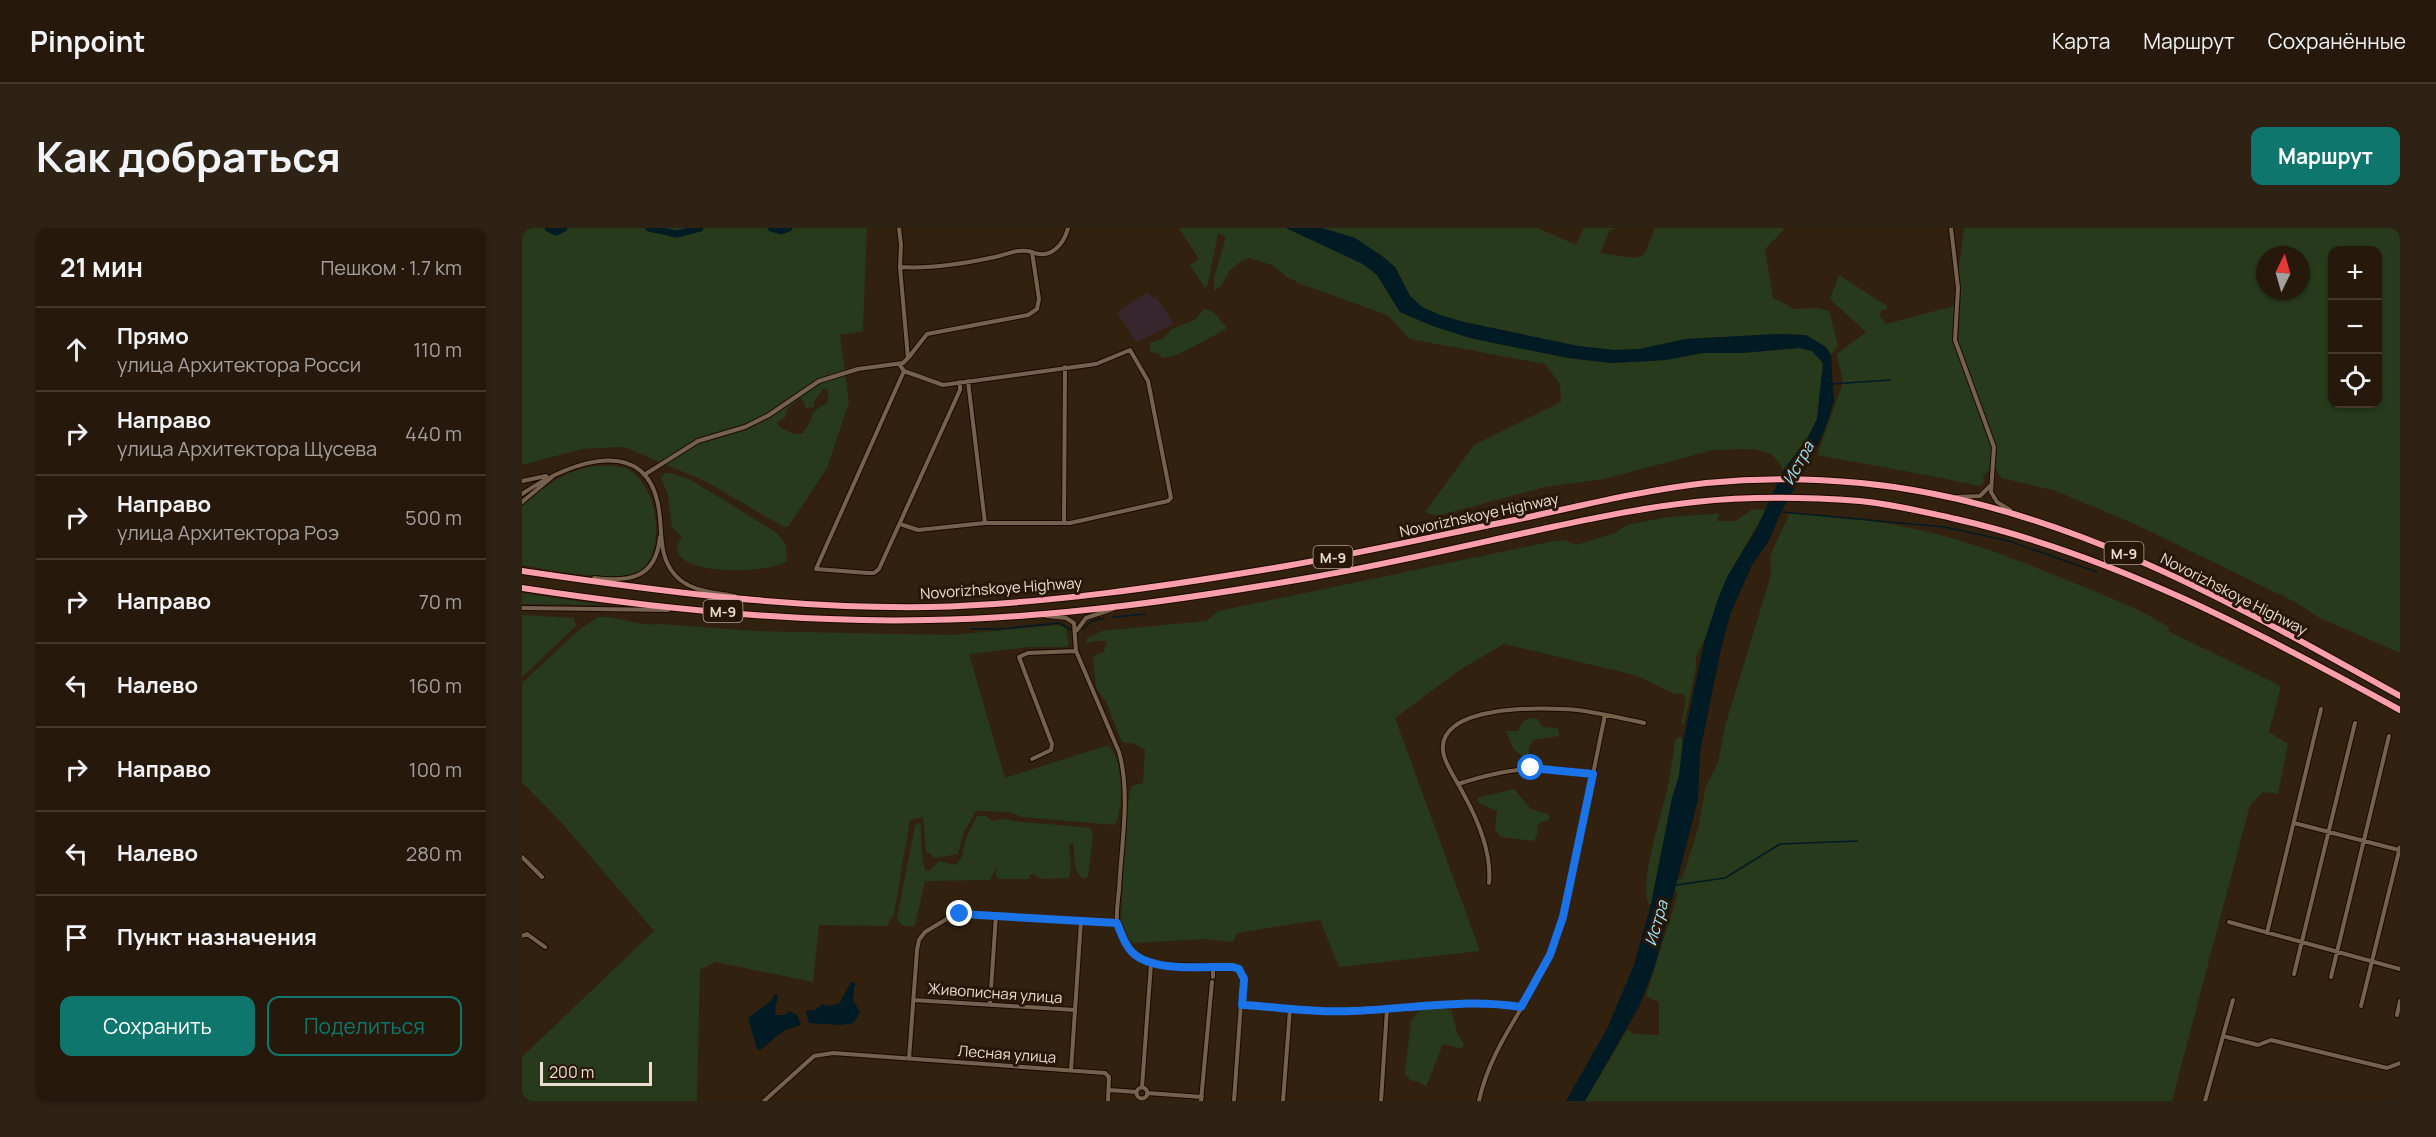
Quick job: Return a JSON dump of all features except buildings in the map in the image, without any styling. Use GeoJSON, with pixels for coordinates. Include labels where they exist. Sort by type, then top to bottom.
{"type":"FeatureCollection","features":[{"type":"Feature","properties":{"kind":"highway","name":"Novorizhskoye Highway"},"geometry":{"type":"LineString","coordinates":[[522,571],[622,586],[756,600],[927,607],[1004,603],[1129,589],[1334,557],[1643,492],[1706,483],[1824,481],[1863,483],[1948,498],[2016,514],[2104,545],[2168,572],[2271,625],[2400,696]]}},
{"type":"Feature","properties":{"kind":"highway","name":"Novorizhskoye Highway"},"geometry":{"type":"LineString","coordinates":[[522,588],[695,609],[808,617],[894,620],[1016,616],[1137,603],[1252,587],[1374,566],[1608,516],[1673,505],[1733,499],[1863,501],[1981,525],[2055,547],[2161,589],[2254,633],[2400,710]]}},
{"type":"Feature","properties":{"kind":"street"},"geometry":{"type":"LineString","coordinates":[[899,228],[908,358]]}},
{"type":"Feature","properties":{"kind":"street"},"geometry":{"type":"LineString","coordinates":[[900,267],[994,257],[1023,250],[1043,254],[1057,248],[1064,241],[1068,228]]}},
{"type":"Feature","properties":{"kind":"street"},"geometry":{"type":"LineString","coordinates":[[1952,228],[1958,288],[1955,340],[1994,447],[1990,486],[1993,498],[2016,514]]}},
{"type":"Feature","properties":{"kind":"street"},"geometry":{"type":"LineString","coordinates":[[645,476],[698,441],[745,426],[769,415],[819,381],[858,369],[899,364],[908,358],[927,334],[1028,315],[1037,309],[1039,299],[1032,252]]}},
{"type":"Feature","properties":{"kind":"street"},"geometry":{"type":"LineString","coordinates":[[899,364],[904,371],[938,384],[1096,364],[1130,350],[1148,381],[1171,498],[1168,501],[1064,523],[985,523],[918,530],[900,525]]}},
{"type":"Feature","properties":{"kind":"street"},"geometry":{"type":"LineString","coordinates":[[1064,523],[1065,367]]}},
{"type":"Feature","properties":{"kind":"street"},"geometry":{"type":"LineString","coordinates":[[904,371],[816,569],[874,573],[879,569],[960,390],[960,382]]}},
{"type":"Feature","properties":{"kind":"street"},"geometry":{"type":"LineString","coordinates":[[969,381],[985,523]]}},
{"type":"Feature","properties":{"kind":"street"},"geometry":{"type":"LineString","coordinates":[[522,481],[586,463],[614,461],[628,464],[645,476],[657,497],[666,560],[681,580],[707,591],[756,600]]}},
{"type":"Feature","properties":{"kind":"street"},"geometry":{"type":"LineString","coordinates":[[522,502],[560,472]]}},
{"type":"Feature","properties":{"kind":"street"},"geometry":{"type":"LineString","coordinates":[[522,494],[553,474]]}},
{"type":"Feature","properties":{"kind":"street"},"geometry":{"type":"LineString","coordinates":[[1948,498],[1980,496],[1990,486]]}},
{"type":"Feature","properties":{"kind":"street"},"geometry":{"type":"LineString","coordinates":[[536,573],[611,580],[631,579],[646,571],[655,559],[660,530]]}},
{"type":"Feature","properties":{"kind":"street"},"geometry":{"type":"LineString","coordinates":[[1076,633],[1083,621],[1092,615],[1137,603]]}},
{"type":"Feature","properties":{"kind":"street"},"geometry":{"type":"LineString","coordinates":[[522,608],[695,609]]}},
{"type":"Feature","properties":{"kind":"street"},"geometry":{"type":"LineString","coordinates":[[1016,616],[1066,618],[1074,623],[1076,651],[1119,752],[1125,793],[1117,923],[1127,946],[1133,954],[1151,964],[1233,967],[1242,971],[1244,979],[1234,1101]]}},
{"type":"Feature","properties":{"kind":"street"},"geometry":{"type":"LineString","coordinates":[[1032,759],[1051,750],[1052,744],[1019,657],[1028,653],[1076,651]]}},
{"type":"Feature","properties":{"kind":"street"},"geometry":{"type":"LineString","coordinates":[[1489,883],[1490,871],[1486,844],[1445,758],[1443,743],[1448,730],[1460,721],[1490,713],[1538,708],[1570,710],[1644,723]]}},
{"type":"Feature","properties":{"kind":"street"},"geometry":{"type":"LineString","coordinates":[[2267,933],[2321,709]]}},
{"type":"Feature","properties":{"kind":"street"},"geometry":{"type":"LineString","coordinates":[[1479,1101],[1489,1068],[1550,955],[1563,917],[1605,715]]}},
{"type":"Feature","properties":{"kind":"street"},"geometry":{"type":"LineString","coordinates":[[2294,974],[2355,723]]}},
{"type":"Feature","properties":{"kind":"street"},"geometry":{"type":"LineString","coordinates":[[2331,977],[2389,736]]}},
{"type":"Feature","properties":{"kind":"street"},"geometry":{"type":"LineString","coordinates":[[1458,784],[1508,770],[1550,768],[1593,774]]}},
{"type":"Feature","properties":{"kind":"street"},"geometry":{"type":"LineString","coordinates":[[2294,823],[2400,849],[2361,1006]]}},
{"type":"Feature","properties":{"kind":"street"},"geometry":{"type":"LineString","coordinates":[[522,857],[542,877]]}},
{"type":"Feature","properties":{"kind":"street"},"geometry":{"type":"LineString","coordinates":[[909,1059],[917,950],[919,940],[925,932],[950,917],[960,914],[1117,923]]}},
{"type":"Feature","properties":{"kind":"street"},"geometry":{"type":"LineString","coordinates":[[990,1004],[996,915]]}},
{"type":"Feature","properties":{"kind":"street"},"geometry":{"type":"LineString","coordinates":[[1071,1070],[1081,921]]}},
{"type":"Feature","properties":{"kind":"street"},"geometry":{"type":"LineString","coordinates":[[2229,922],[2400,969]]}},
{"type":"Feature","properties":{"kind":"street"},"geometry":{"type":"LineString","coordinates":[[522,936],[527,934],[545,947]]}},
{"type":"Feature","properties":{"kind":"street"},"geometry":{"type":"LineString","coordinates":[[1151,964],[1142,1087],[1147,1093],[1202,1099],[1214,966]]}},
{"type":"Feature","properties":{"kind":"street","name":"Живописная улица"},"geometry":{"type":"LineString","coordinates":[[913,1000],[1075,1010]]}},
{"type":"Feature","properties":{"kind":"street"},"geometry":{"type":"LineString","coordinates":[[2205,1101],[2233,1000]]}},
{"type":"Feature","properties":{"kind":"street"},"geometry":{"type":"LineString","coordinates":[[2397,1015],[2400,1001]]}},
{"type":"Feature","properties":{"kind":"street"},"geometry":{"type":"LineString","coordinates":[[1242,1005],[1324,1011],[1466,1003],[1521,1007]]}},
{"type":"Feature","properties":{"kind":"street"},"geometry":{"type":"LineString","coordinates":[[1283,1101],[1290,1009]]}},
{"type":"Feature","properties":{"kind":"street"},"geometry":{"type":"LineString","coordinates":[[1381,1101],[1388,1009]]}},
{"type":"Feature","properties":{"kind":"street"},"geometry":{"type":"LineString","coordinates":[[2223,1036],[2258,1045],[2271,1040],[2387,1068],[2400,1063]]}},
{"type":"Feature","properties":{"kind":"street","name":"Лесная улица"},"geometry":{"type":"LineString","coordinates":[[764,1101],[814,1056],[833,1053],[1103,1072],[1109,1077],[1109,1090]]}},
{"type":"Feature","properties":{"kind":"street"},"geometry":{"type":"LineString","coordinates":[[1108,1101],[1109,1090],[1136,1092],[1142,1087]]}},
{"type":"Feature","properties":{"kind":"street"},"geometry":{"type":"LineString","coordinates":[[1136,1092],[1140,1100],[1147,1093]]}},
{"type":"Feature","properties":{"kind":"shaded area"},"geometry":{"type":"Polygon","coordinates":[[[1148,292],[1151,297],[1156,297],[1174,324],[1136,342],[1117,312],[1148,292]]]}},
{"type":"Feature","properties":{"kind":"green space"},"geometry":{"type":"Polygon","coordinates":[[[522,228],[867,228],[863,331],[840,335],[849,402],[827,468],[788,527],[784,527],[703,480],[624,447],[582,449],[522,465],[522,228]],[[824,388],[814,402],[814,407],[806,408],[800,398],[787,409],[785,418],[777,422],[778,426],[794,434],[802,434],[813,412],[828,402],[828,390],[824,388]]]}},
{"type":"Feature","properties":{"kind":"green space"},"geometry":{"type":"Polygon","coordinates":[[[1179,228],[1286,228],[1363,264],[1377,274],[1400,312],[1470,338],[1568,358],[1612,363],[1665,360],[1703,353],[1741,353],[1800,348],[1812,351],[1823,363],[1817,419],[1807,439],[1783,471],[1779,462],[1771,454],[1754,449],[1713,450],[1604,479],[1545,487],[1437,516],[1425,512],[1474,445],[1561,402],[1560,384],[1545,364],[1410,339],[1387,315],[1301,284],[1287,277],[1272,265],[1249,258],[1229,271],[1221,286],[1214,291],[1214,278],[1226,237],[1218,233],[1208,284],[1205,288],[1190,265],[1199,259],[1179,228]]]}},
{"type":"Feature","properties":{"kind":"green space"},"geometry":{"type":"Polygon","coordinates":[[[1322,228],[1538,228],[1576,245],[1584,228],[1617,228],[1610,230],[1600,253],[1635,258],[1644,255],[1655,228],[1784,228],[1765,250],[1773,298],[1795,309],[1818,308],[1829,311],[1838,345],[1831,355],[1825,347],[1806,335],[1778,334],[1686,339],[1639,349],[1614,350],[1578,346],[1464,322],[1422,307],[1410,296],[1395,267],[1382,256],[1355,238],[1322,228]]]}},
{"type":"Feature","properties":{"kind":"green space"},"geometry":{"type":"Polygon","coordinates":[[[1964,228],[2400,228],[2400,653],[2318,617],[2295,602],[2139,526],[2056,491],[2002,478],[1994,466],[1983,476],[1984,483],[1979,486],[1817,455],[1843,383],[1837,354],[1866,332],[1830,299],[1839,275],[1887,306],[1887,310],[1882,310],[1879,315],[1886,324],[1954,306],[1964,228]]]}},
{"type":"Feature","properties":{"kind":"green space"},"geometry":{"type":"Polygon","coordinates":[[[1204,309],[1215,314],[1227,326],[1225,330],[1168,358],[1162,358],[1159,354],[1150,352],[1150,343],[1162,339],[1172,329],[1196,319],[1204,309]]]}},
{"type":"Feature","properties":{"kind":"green space"},"geometry":{"type":"Polygon","coordinates":[[[597,466],[615,466],[632,472],[642,481],[649,494],[654,509],[655,542],[651,556],[643,568],[632,575],[610,577],[522,565],[522,505],[548,485],[566,475],[597,466]]]}},
{"type":"Feature","properties":{"kind":"green space"},"geometry":{"type":"Polygon","coordinates":[[[665,473],[691,480],[777,533],[786,546],[787,561],[776,566],[738,570],[697,566],[684,559],[677,550],[682,537],[672,527],[668,495],[661,478],[665,473]]]}},
{"type":"Feature","properties":{"kind":"green space"},"geometry":{"type":"Polygon","coordinates":[[[1753,509],[1766,510],[1727,577],[1705,639],[1696,657],[1684,725],[1681,724],[1686,700],[1683,694],[1675,694],[1635,675],[1504,644],[1461,669],[1395,718],[1480,951],[1339,967],[1320,920],[1237,933],[1233,942],[1206,939],[1133,943],[1129,939],[1121,919],[1125,824],[1131,786],[1143,783],[1145,750],[1135,744],[1122,742],[1106,702],[1096,688],[1093,656],[1104,652],[1107,641],[1093,641],[1086,644],[1087,638],[1102,631],[1206,621],[1218,611],[1554,541],[1565,540],[1576,545],[1615,533],[1627,525],[1668,517],[1719,514],[1717,521],[1735,521],[1753,509]]]}},
{"type":"Feature","properties":{"kind":"green space"},"geometry":{"type":"Polygon","coordinates":[[[1790,513],[1903,526],[1991,551],[2134,608],[2169,627],[2168,631],[2281,686],[2269,732],[2288,744],[2278,794],[2263,792],[2250,805],[2172,1101],[1585,1101],[1627,1030],[1635,1034],[1659,1035],[1659,1002],[1646,996],[1678,893],[1675,892],[1677,880],[1682,879],[1698,829],[1705,789],[1718,762],[1725,726],[1771,575],[1770,556],[1790,513]]]}},
{"type":"Feature","properties":{"kind":"green space"},"geometry":{"type":"Polygon","coordinates":[[[522,593],[602,605],[522,604],[522,593]]]}},
{"type":"Feature","properties":{"kind":"green space"},"geometry":{"type":"Polygon","coordinates":[[[522,615],[574,618],[576,626],[522,677],[522,615]]]}},
{"type":"Feature","properties":{"kind":"green space"},"geometry":{"type":"Polygon","coordinates":[[[598,617],[653,625],[755,631],[953,635],[1058,625],[1066,628],[1069,644],[1066,647],[1030,647],[969,654],[1005,778],[1108,745],[1120,772],[1121,796],[1118,818],[1115,825],[1022,817],[1010,812],[976,811],[964,832],[958,854],[935,858],[926,851],[923,817],[910,820],[894,914],[887,926],[819,925],[813,982],[715,962],[700,970],[697,1101],[522,1101],[522,1057],[654,931],[562,823],[522,782],[522,683],[579,630],[598,617]]]}},
{"type":"Feature","properties":{"kind":"green space"},"geometry":{"type":"Polygon","coordinates":[[[1538,719],[1542,727],[1557,728],[1560,734],[1533,740],[1528,756],[1524,757],[1514,750],[1506,731],[1518,731],[1523,721],[1538,719]]]}},
{"type":"Feature","properties":{"kind":"green space"},"geometry":{"type":"Polygon","coordinates":[[[1680,736],[1683,741],[1679,776],[1672,798],[1651,904],[1649,904],[1646,882],[1667,790],[1675,740],[1680,736]]]}},
{"type":"Feature","properties":{"kind":"green space"},"geometry":{"type":"Polygon","coordinates":[[[1514,789],[1531,809],[1549,814],[1549,820],[1537,826],[1538,833],[1534,841],[1501,837],[1495,830],[1497,811],[1479,803],[1477,798],[1514,789]]]}},
{"type":"Feature","properties":{"kind":"green space"},"geometry":{"type":"Polygon","coordinates":[[[977,816],[986,816],[993,821],[1006,819],[1090,828],[1093,835],[1088,877],[1084,879],[1077,872],[1073,843],[1069,846],[1071,866],[1069,878],[1042,879],[1034,874],[1030,875],[1029,879],[1000,879],[996,877],[997,865],[990,880],[925,881],[915,924],[913,927],[901,925],[897,918],[915,826],[919,823],[921,826],[922,856],[926,871],[939,861],[956,865],[962,857],[965,840],[977,816]]]}},
{"type":"Feature","properties":{"kind":"green space"},"geometry":{"type":"Polygon","coordinates":[[[1437,1008],[1451,1010],[1458,1035],[1464,1044],[1462,1049],[1443,1044],[1426,1087],[1410,1080],[1405,1073],[1411,1021],[1420,1010],[1437,1008]]]}},
{"type":"Feature","properties":{"kind":"water","name":"Истра"},"geometry":{"type":"Polygon","coordinates":[[[1286,228],[1322,228],[1355,238],[1395,267],[1410,296],[1422,307],[1464,322],[1578,346],[1614,350],[1639,349],[1686,339],[1778,334],[1806,335],[1826,347],[1831,355],[1834,401],[1826,426],[1780,514],[1769,541],[1752,565],[1730,615],[1700,752],[1698,800],[1655,966],[1639,1007],[1585,1101],[1566,1101],[1607,1029],[1634,965],[1651,904],[1672,798],[1679,776],[1683,741],[1705,639],[1727,577],[1757,528],[1783,471],[1807,439],[1817,419],[1823,363],[1812,351],[1800,348],[1741,353],[1703,353],[1665,360],[1612,363],[1568,358],[1470,338],[1400,312],[1377,275],[1363,264],[1286,228]]]}},
{"type":"Feature","properties":{"kind":"water"},"geometry":{"type":"Polygon","coordinates":[[[851,982],[855,982],[853,1000],[860,1012],[854,1023],[840,1025],[809,1023],[806,1011],[815,1010],[822,1004],[826,1006],[839,1004],[851,982]]]}},
{"type":"Feature","properties":{"kind":"water"},"geometry":{"type":"Polygon","coordinates":[[[775,994],[778,995],[776,1015],[784,1015],[790,1011],[797,1015],[801,1025],[785,1030],[760,1050],[757,1049],[748,1018],[770,1002],[775,994]]]}},
{"type":"Feature","properties":{"kind":"waterway"},"geometry":{"type":"LineString","coordinates":[[548,228],[556,232],[564,228]]}},
{"type":"Feature","properties":{"kind":"waterway"},"geometry":{"type":"LineString","coordinates":[[649,228],[677,234],[700,228]]}},
{"type":"Feature","properties":{"kind":"waterway"},"geometry":{"type":"LineString","coordinates":[[771,228],[781,231],[789,228]]}},
{"type":"Feature","properties":{"kind":"waterway"},"geometry":{"type":"LineString","coordinates":[[1832,384],[1890,380]]}},
{"type":"Feature","properties":{"kind":"waterway"},"geometry":{"type":"LineString","coordinates":[[1782,512],[1944,527],[2009,541],[2097,572]]}},
{"type":"Feature","properties":{"kind":"waterway"},"geometry":{"type":"LineString","coordinates":[[1113,617],[1146,614]]}},
{"type":"Feature","properties":{"kind":"waterway"},"geometry":{"type":"LineString","coordinates":[[1083,629],[1092,621],[1104,618]]}},
{"type":"Feature","properties":{"kind":"waterway"},"geometry":{"type":"LineString","coordinates":[[971,629],[1000,629],[1059,623],[1071,630]]}},
{"type":"Feature","properties":{"kind":"waterway"},"geometry":{"type":"LineString","coordinates":[[1676,885],[1725,878],[1780,844],[1857,841]]}},
{"type":"Feature","properties":{"kind":"route"},"geometry":{"type":"LineString","coordinates":[[960,914],[1117,923],[1122,937],[1133,954],[1151,964],[1239,969],[1244,979],[1242,1005],[1324,1011],[1466,1003],[1521,1007],[1550,955],[1563,917],[1593,774],[1550,768],[1531,768]]}}]}
